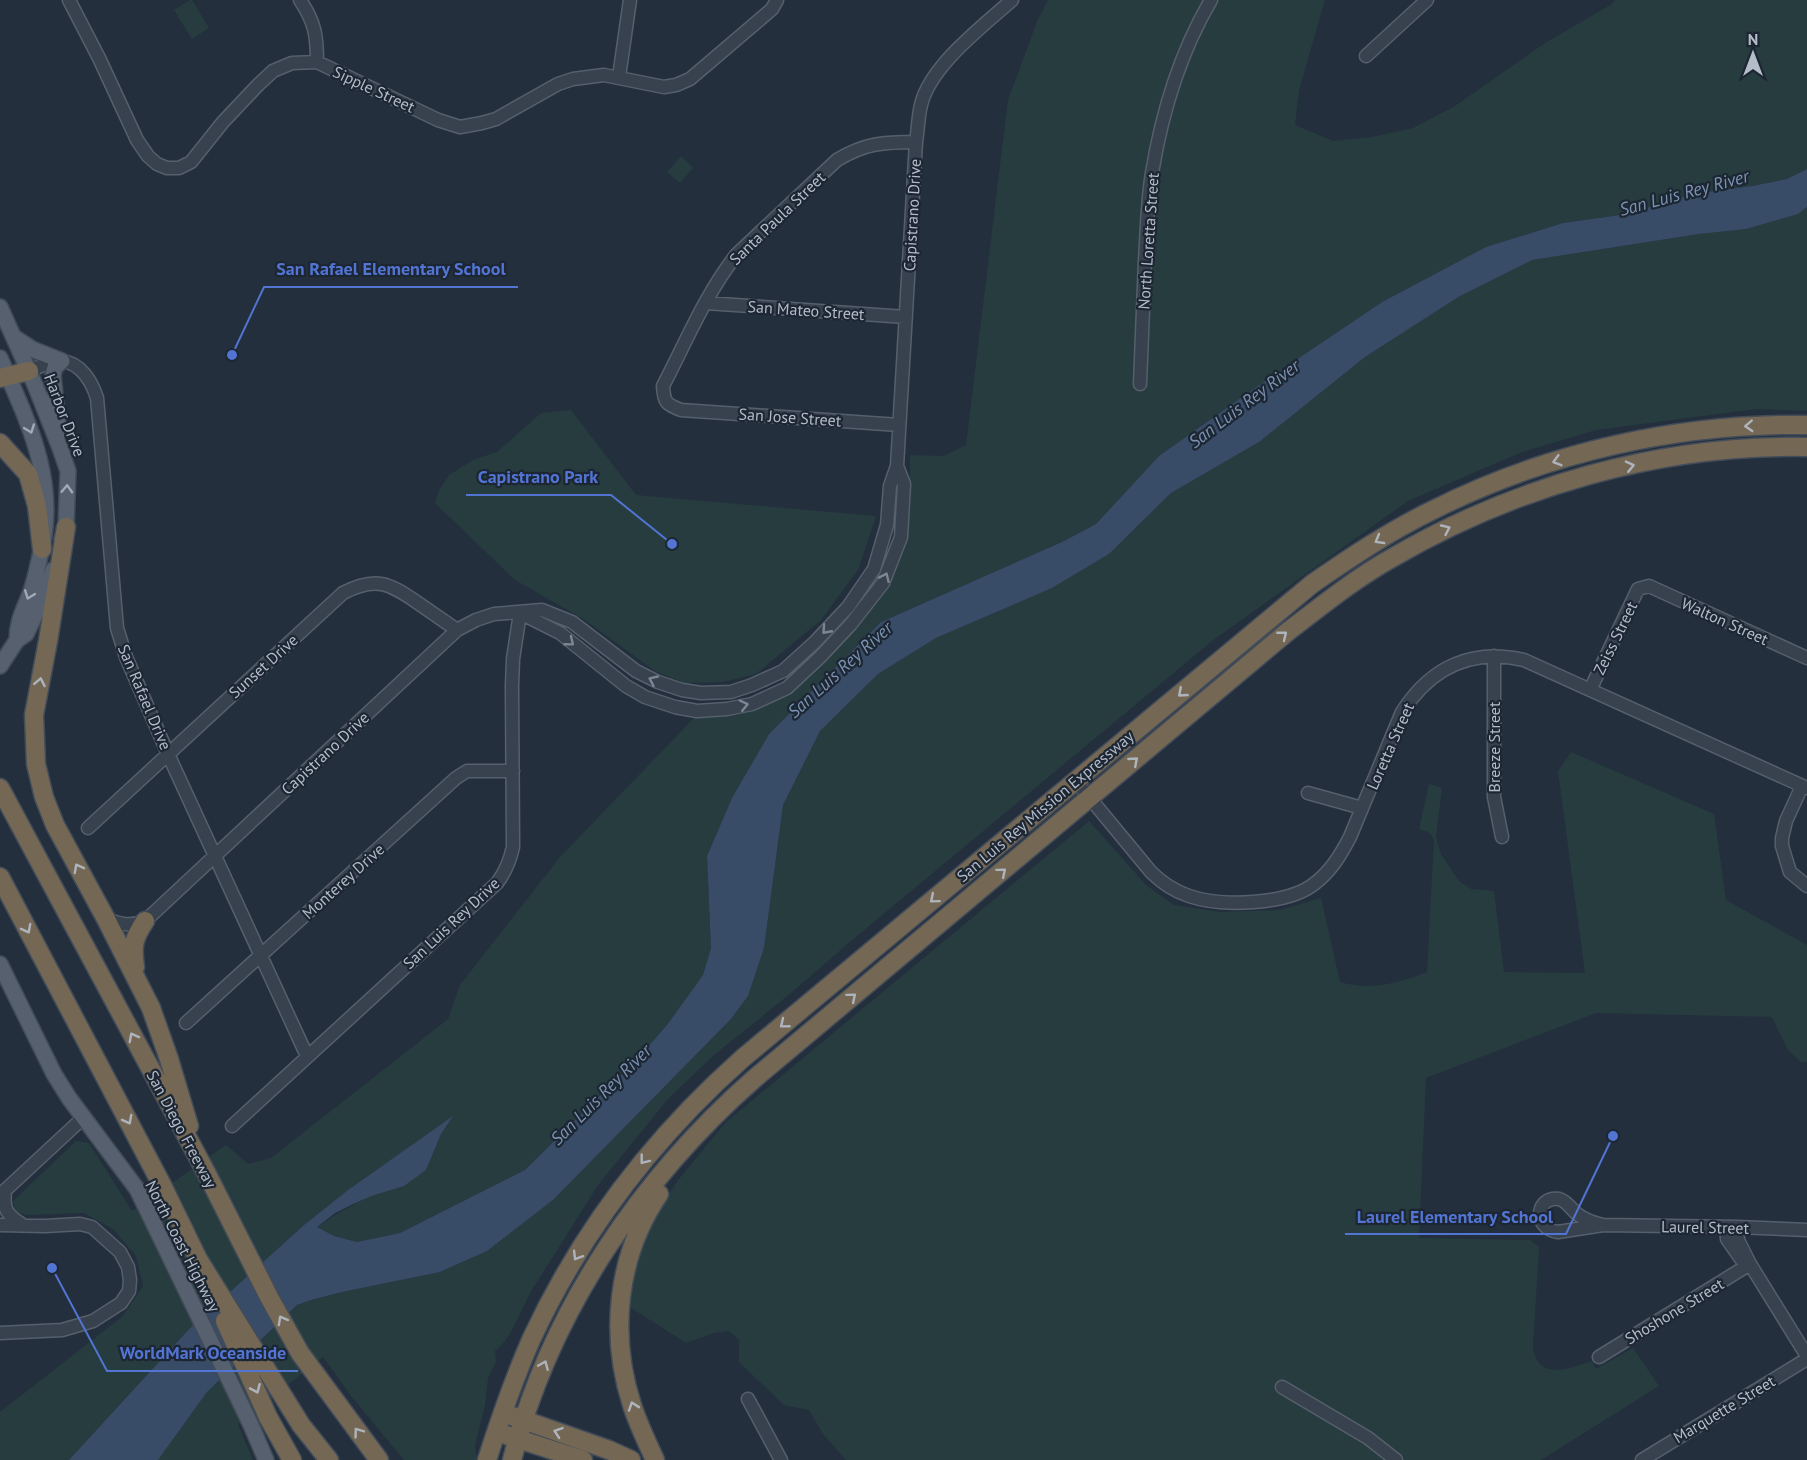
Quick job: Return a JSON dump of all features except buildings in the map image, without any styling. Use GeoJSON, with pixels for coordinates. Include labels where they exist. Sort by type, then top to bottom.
{"type":"FeatureCollection","features":[{"type":"Feature","properties":{"kind":"highway"},"geometry":{"type":"LineString","coordinates":[[4,376],[29,371]]}},
{"type":"Feature","properties":{"kind":"highway","name":"San Luis Rey Mission Expressway"},"geometry":{"type":"LineString","coordinates":[[487,1460],[502,1413],[531,1340],[563,1279],[609,1207],[663,1137],[743,1058],[1312,584],[1370,545],[1434,509],[1552,462],[1606,447],[1662,436],[1724,428],[1807,425]]}},
{"type":"Feature","properties":{"kind":"highway"},"geometry":{"type":"LineString","coordinates":[[0,444],[28,474],[38,506],[42,549]]}},
{"type":"Feature","properties":{"kind":"highway","name":"San Luis Rey Mission Expressway"},"geometry":{"type":"LineString","coordinates":[[727,1102],[1316,609],[1389,559],[1497,505],[1589,475],[1654,460],[1709,452],[1743,448],[1807,447]]}},
{"type":"Feature","properties":{"kind":"highway"},"geometry":{"type":"LineString","coordinates":[[66,527],[34,715],[36,764],[44,797],[55,825],[151,1008],[200,1162]]}},
{"type":"Feature","properties":{"kind":"highway"},"geometry":{"type":"LineString","coordinates":[[0,775],[19,824]]}},
{"type":"Feature","properties":{"kind":"highway","name":"San Diego Freeway"},"geometry":{"type":"LineString","coordinates":[[0,788],[300,1353],[379,1460]]}},
{"type":"Feature","properties":{"kind":"highway"},"geometry":{"type":"LineString","coordinates":[[0,877],[163,1187],[198,1259],[268,1417],[292,1460]]}},
{"type":"Feature","properties":{"kind":"highway"},"geometry":{"type":"LineString","coordinates":[[136,978],[134,940],[145,921]]}},
{"type":"Feature","properties":{"kind":"highway"},"geometry":{"type":"LineString","coordinates":[[512,1460],[523,1420],[553,1345],[580,1290],[626,1220],[672,1161],[727,1102]]}},
{"type":"Feature","properties":{"kind":"highway"},"geometry":{"type":"LineString","coordinates":[[655,1460],[632,1406],[620,1353],[619,1307],[625,1270],[639,1228],[653,1203],[727,1102]]}},
{"type":"Feature","properties":{"kind":"highway"},"geometry":{"type":"LineString","coordinates":[[198,1259],[301,1425],[329,1460]]}},
{"type":"Feature","properties":{"kind":"highway"},"geometry":{"type":"LineString","coordinates":[[502,1413],[609,1450],[631,1460]]}},
{"type":"Feature","properties":{"kind":"highway"},"geometry":{"type":"LineString","coordinates":[[496,1431],[584,1460]]}},
{"type":"Feature","properties":{"kind":"main road","name":"Harbor Drive"},"geometry":{"type":"LineString","coordinates":[[0,307],[29,371],[68,471],[66,527],[45,595],[26,634],[17,640],[0,666]]}},
{"type":"Feature","properties":{"kind":"main road"},"geometry":{"type":"LineString","coordinates":[[13,336],[32,349],[62,361],[55,367],[53,375],[60,448]]}},
{"type":"Feature","properties":{"kind":"main road","name":"Harbor Drive"},"geometry":{"type":"LineString","coordinates":[[0,358],[4,376],[39,454],[47,496],[42,549],[32,588],[17,625],[17,640]]}},
{"type":"Feature","properties":{"kind":"main road","name":"North Coast Highway"},"geometry":{"type":"LineString","coordinates":[[0,964],[54,1074],[83,1119],[137,1190],[266,1460]]}},
{"type":"Feature","properties":{"kind":"street","name":"Sipple Street"},"geometry":{"type":"LineString","coordinates":[[69,0],[137,140],[147,156],[167,168],[179,168],[191,162],[223,122],[273,71],[292,63],[317,62],[438,120],[460,127],[496,118],[558,84],[573,79],[604,75],[664,87],[676,85],[690,79],[772,9],[777,0]]}},
{"type":"Feature","properties":{"kind":"street"},"geometry":{"type":"LineString","coordinates":[[300,0],[310,15],[317,39],[317,62]]}},
{"type":"Feature","properties":{"kind":"street"},"geometry":{"type":"LineString","coordinates":[[619,77],[630,0]]}},
{"type":"Feature","properties":{"kind":"street","name":"Capistrano Drive"},"geometry":{"type":"LineString","coordinates":[[145,921],[457,630],[468,623],[494,614],[542,610],[572,622],[636,671],[654,681],[701,693],[730,692],[752,685],[783,670],[815,642],[848,607],[874,569],[887,525],[890,486],[897,466],[916,142],[921,105],[929,85],[948,58],[1012,0]]}},
{"type":"Feature","properties":{"kind":"street","name":"North Loretta Street"},"geometry":{"type":"LineString","coordinates":[[1140,384],[1148,206],[1152,173],[1162,120],[1179,70],[1198,23],[1211,0]]}},
{"type":"Feature","properties":{"kind":"street"},"geometry":{"type":"LineString","coordinates":[[1366,56],[1427,0]]}},
{"type":"Feature","properties":{"kind":"street","name":"Santa Paula Street"},"geometry":{"type":"LineString","coordinates":[[681,410],[668,405],[664,398],[663,386],[706,303],[726,268],[737,254],[837,160],[870,144],[916,142]]}},
{"type":"Feature","properties":{"kind":"street","name":"San Mateo Street"},"geometry":{"type":"LineString","coordinates":[[706,303],[906,317]]}},
{"type":"Feature","properties":{"kind":"street"},"geometry":{"type":"LineString","coordinates":[[29,371],[49,363],[62,361]]}},
{"type":"Feature","properties":{"kind":"street","name":"San Rafael Drive"},"geometry":{"type":"LineString","coordinates":[[62,361],[76,366],[88,377],[97,398],[117,628],[126,657],[168,754],[307,1056]]}},
{"type":"Feature","properties":{"kind":"street","name":"San Jose Street"},"geometry":{"type":"LineString","coordinates":[[681,410],[899,424]]}},
{"type":"Feature","properties":{"kind":"street","name":"Capistrano Drive"},"geometry":{"type":"LineString","coordinates":[[520,613],[560,633],[626,686],[645,697],[675,707],[697,711],[727,709],[752,704],[787,688],[851,624],[883,583],[900,537],[904,484],[897,466]]}},
{"type":"Feature","properties":{"kind":"street","name":"Sunset Drive"},"geometry":{"type":"LineString","coordinates":[[88,828],[343,593],[362,584],[375,583],[396,588],[457,630]]}},
{"type":"Feature","properties":{"kind":"street","name":"Walton Street"},"geometry":{"type":"LineString","coordinates":[[1642,587],[1649,586],[1807,658]]}},
{"type":"Feature","properties":{"kind":"street","name":"Zeiss Street"},"geometry":{"type":"LineString","coordinates":[[1590,690],[1638,589],[1642,587]]}},
{"type":"Feature","properties":{"kind":"street","name":"San Luis Rey Drive"},"geometry":{"type":"LineString","coordinates":[[232,1126],[497,883],[506,871],[513,847],[512,686],[520,613]]}},
{"type":"Feature","properties":{"kind":"street","name":"Loretta Street"},"geometry":{"type":"LineString","coordinates":[[1075,780],[1162,883],[1202,900],[1267,901],[1287,898],[1313,885],[1332,868],[1341,856],[1402,712],[1411,698],[1425,683],[1454,664],[1473,658],[1494,656],[1524,660],[1805,787]]}},
{"type":"Feature","properties":{"kind":"street","name":"Breeze Street"},"geometry":{"type":"LineString","coordinates":[[1494,656],[1494,797],[1502,837]]}},
{"type":"Feature","properties":{"kind":"street","name":"Monterey Drive"},"geometry":{"type":"LineString","coordinates":[[186,1023],[456,778],[467,771],[513,771]]}},
{"type":"Feature","properties":{"kind":"street"},"geometry":{"type":"LineString","coordinates":[[1805,787],[1786,821],[1782,846],[1790,872],[1807,886]]}},
{"type":"Feature","properties":{"kind":"street"},"geometry":{"type":"LineString","coordinates":[[1308,793],[1362,808]]}},
{"type":"Feature","properties":{"kind":"street"},"geometry":{"type":"LineString","coordinates":[[106,919],[123,925],[135,925],[145,921]]}},
{"type":"Feature","properties":{"kind":"street"},"geometry":{"type":"LineString","coordinates":[[23,1226],[11,1218],[4,1205],[2,1193],[83,1119]]}},
{"type":"Feature","properties":{"kind":"street","name":"Laurel Street"},"geometry":{"type":"LineString","coordinates":[[1603,1226],[1575,1213],[1567,1203],[1560,1199],[1546,1202],[1540,1210],[1539,1218],[1543,1226],[1558,1232],[1603,1226],[1807,1230]]}},
{"type":"Feature","properties":{"kind":"street"},"geometry":{"type":"LineString","coordinates":[[0,1225],[80,1224],[92,1227],[120,1252],[128,1268],[130,1280],[129,1291],[121,1302],[93,1322],[73,1328],[0,1333]]}},
{"type":"Feature","properties":{"kind":"street"},"geometry":{"type":"LineString","coordinates":[[1732,1227],[1750,1264],[1807,1358]]}},
{"type":"Feature","properties":{"kind":"street","name":"Shoshone Street"},"geometry":{"type":"LineString","coordinates":[[1599,1357],[1750,1264]]}},
{"type":"Feature","properties":{"kind":"street","name":"Marquette Street"},"geometry":{"type":"LineString","coordinates":[[1642,1460],[1807,1358]]}},
{"type":"Feature","properties":{"kind":"street"},"geometry":{"type":"LineString","coordinates":[[1282,1387],[1368,1438],[1396,1460]]}},
{"type":"Feature","properties":{"kind":"street"},"geometry":{"type":"LineString","coordinates":[[748,1399],[781,1460]]}},
{"type":"Feature","properties":{"kind":"green space"},"geometry":{"type":"Polygon","coordinates":[[[190,0],[209,28],[192,39],[174,10],[190,0]]]}},
{"type":"Feature","properties":{"kind":"green space"},"geometry":{"type":"Polygon","coordinates":[[[1048,0],[1325,0],[1299,90],[1295,125],[1333,141],[1372,137],[1413,128],[1455,106],[1545,43],[1612,4],[1615,0],[1807,0],[1807,169],[1787,179],[1692,194],[1627,214],[1563,223],[1486,247],[1382,302],[1159,456],[1096,524],[1062,542],[881,622],[769,734],[732,798],[707,856],[711,948],[703,975],[667,1025],[639,1057],[525,1170],[400,1233],[357,1242],[334,1236],[317,1227],[356,1203],[426,1170],[441,1134],[451,1118],[348,1190],[304,1225],[190,1328],[69,1460],[0,1460],[0,1412],[123,1316],[143,1286],[136,1256],[113,1229],[84,1213],[26,1215],[15,1211],[13,1201],[76,1141],[89,1143],[132,1211],[226,1145],[248,1164],[271,1158],[448,1019],[460,985],[560,857],[694,718],[738,715],[797,684],[846,637],[891,582],[910,514],[910,455],[944,456],[966,445],[1008,100],[1038,19],[1048,0]]]}},
{"type":"Feature","properties":{"kind":"green space"},"geometry":{"type":"Polygon","coordinates":[[[681,156],[693,168],[680,183],[667,172],[681,156]]]}},
{"type":"Feature","properties":{"kind":"green space"},"geometry":{"type":"Polygon","coordinates":[[[1807,207],[1807,411],[1756,409],[1596,430],[1522,452],[1408,501],[1212,641],[713,1056],[668,1099],[598,1185],[530,1293],[512,1330],[495,1351],[496,1362],[488,1378],[485,1405],[475,1445],[477,1460],[404,1460],[352,1397],[323,1357],[238,1424],[253,1460],[158,1460],[207,1392],[297,1305],[342,1292],[440,1272],[487,1251],[553,1200],[731,1019],[748,996],[764,948],[783,805],[820,731],[878,674],[936,638],[1052,588],[1109,554],[1171,493],[1259,442],[1365,357],[1460,296],[1532,260],[1746,229],[1797,214],[1807,207]]]}},
{"type":"Feature","properties":{"kind":"green space"},"geometry":{"type":"Polygon","coordinates":[[[571,410],[636,495],[876,516],[858,570],[821,620],[756,674],[723,682],[684,683],[655,671],[585,620],[515,580],[435,503],[439,490],[449,475],[473,460],[497,452],[541,413],[571,410]]]}},
{"type":"Feature","properties":{"kind":"green space"},"geometry":{"type":"Polygon","coordinates":[[[1571,752],[1714,814],[1726,900],[1807,945],[1807,1062],[1801,1062],[1788,1050],[1772,1017],[1596,1013],[1426,1078],[1419,1238],[1530,1240],[1539,1247],[1533,1347],[1541,1365],[1556,1370],[1592,1361],[1596,1369],[1633,1348],[1659,1386],[1541,1460],[846,1460],[823,1434],[809,1410],[784,1405],[739,1362],[739,1340],[729,1331],[714,1333],[686,1343],[625,1304],[641,1234],[679,1179],[726,1122],[1089,821],[1146,885],[1174,905],[1220,912],[1279,910],[1321,898],[1340,982],[1373,986],[1427,972],[1434,840],[1430,833],[1419,829],[1429,784],[1442,788],[1436,837],[1441,854],[1459,881],[1471,889],[1494,891],[1504,972],[1585,973],[1558,771],[1571,752]]]}},
{"type":"Feature","properties":{"kind":"water","name":"San Luis Rey River"},"geometry":{"type":"Polygon","coordinates":[[[1807,169],[1807,207],[1798,214],[1746,229],[1532,260],[1460,296],[1365,357],[1259,442],[1171,493],[1109,554],[1052,588],[936,638],[878,674],[820,731],[783,805],[764,948],[748,996],[731,1019],[553,1200],[487,1251],[440,1272],[342,1292],[297,1305],[207,1392],[158,1460],[69,1460],[190,1328],[304,1225],[348,1190],[453,1116],[441,1134],[426,1170],[404,1186],[374,1195],[335,1213],[317,1227],[334,1236],[357,1242],[400,1233],[525,1170],[639,1057],[667,1025],[703,975],[711,948],[707,856],[732,798],[769,734],[881,622],[1062,542],[1096,524],[1159,456],[1382,302],[1486,247],[1563,223],[1627,214],[1692,194],[1787,179],[1807,169]]]}},
{"type":"Feature","properties":{"kind":"place","name":"San Rafael Elementary School"},"geometry":{"type":"Point","coordinates":[232,355]}},
{"type":"Feature","properties":{"kind":"place","name":"Capistrano Park"},"geometry":{"type":"Point","coordinates":[672,544]}},
{"type":"Feature","properties":{"kind":"place","name":"Laurel Elementary School"},"geometry":{"type":"Point","coordinates":[1613,1136]}},
{"type":"Feature","properties":{"kind":"place","name":"WorldMark Oceanside"},"geometry":{"type":"Point","coordinates":[52,1268]}}]}
